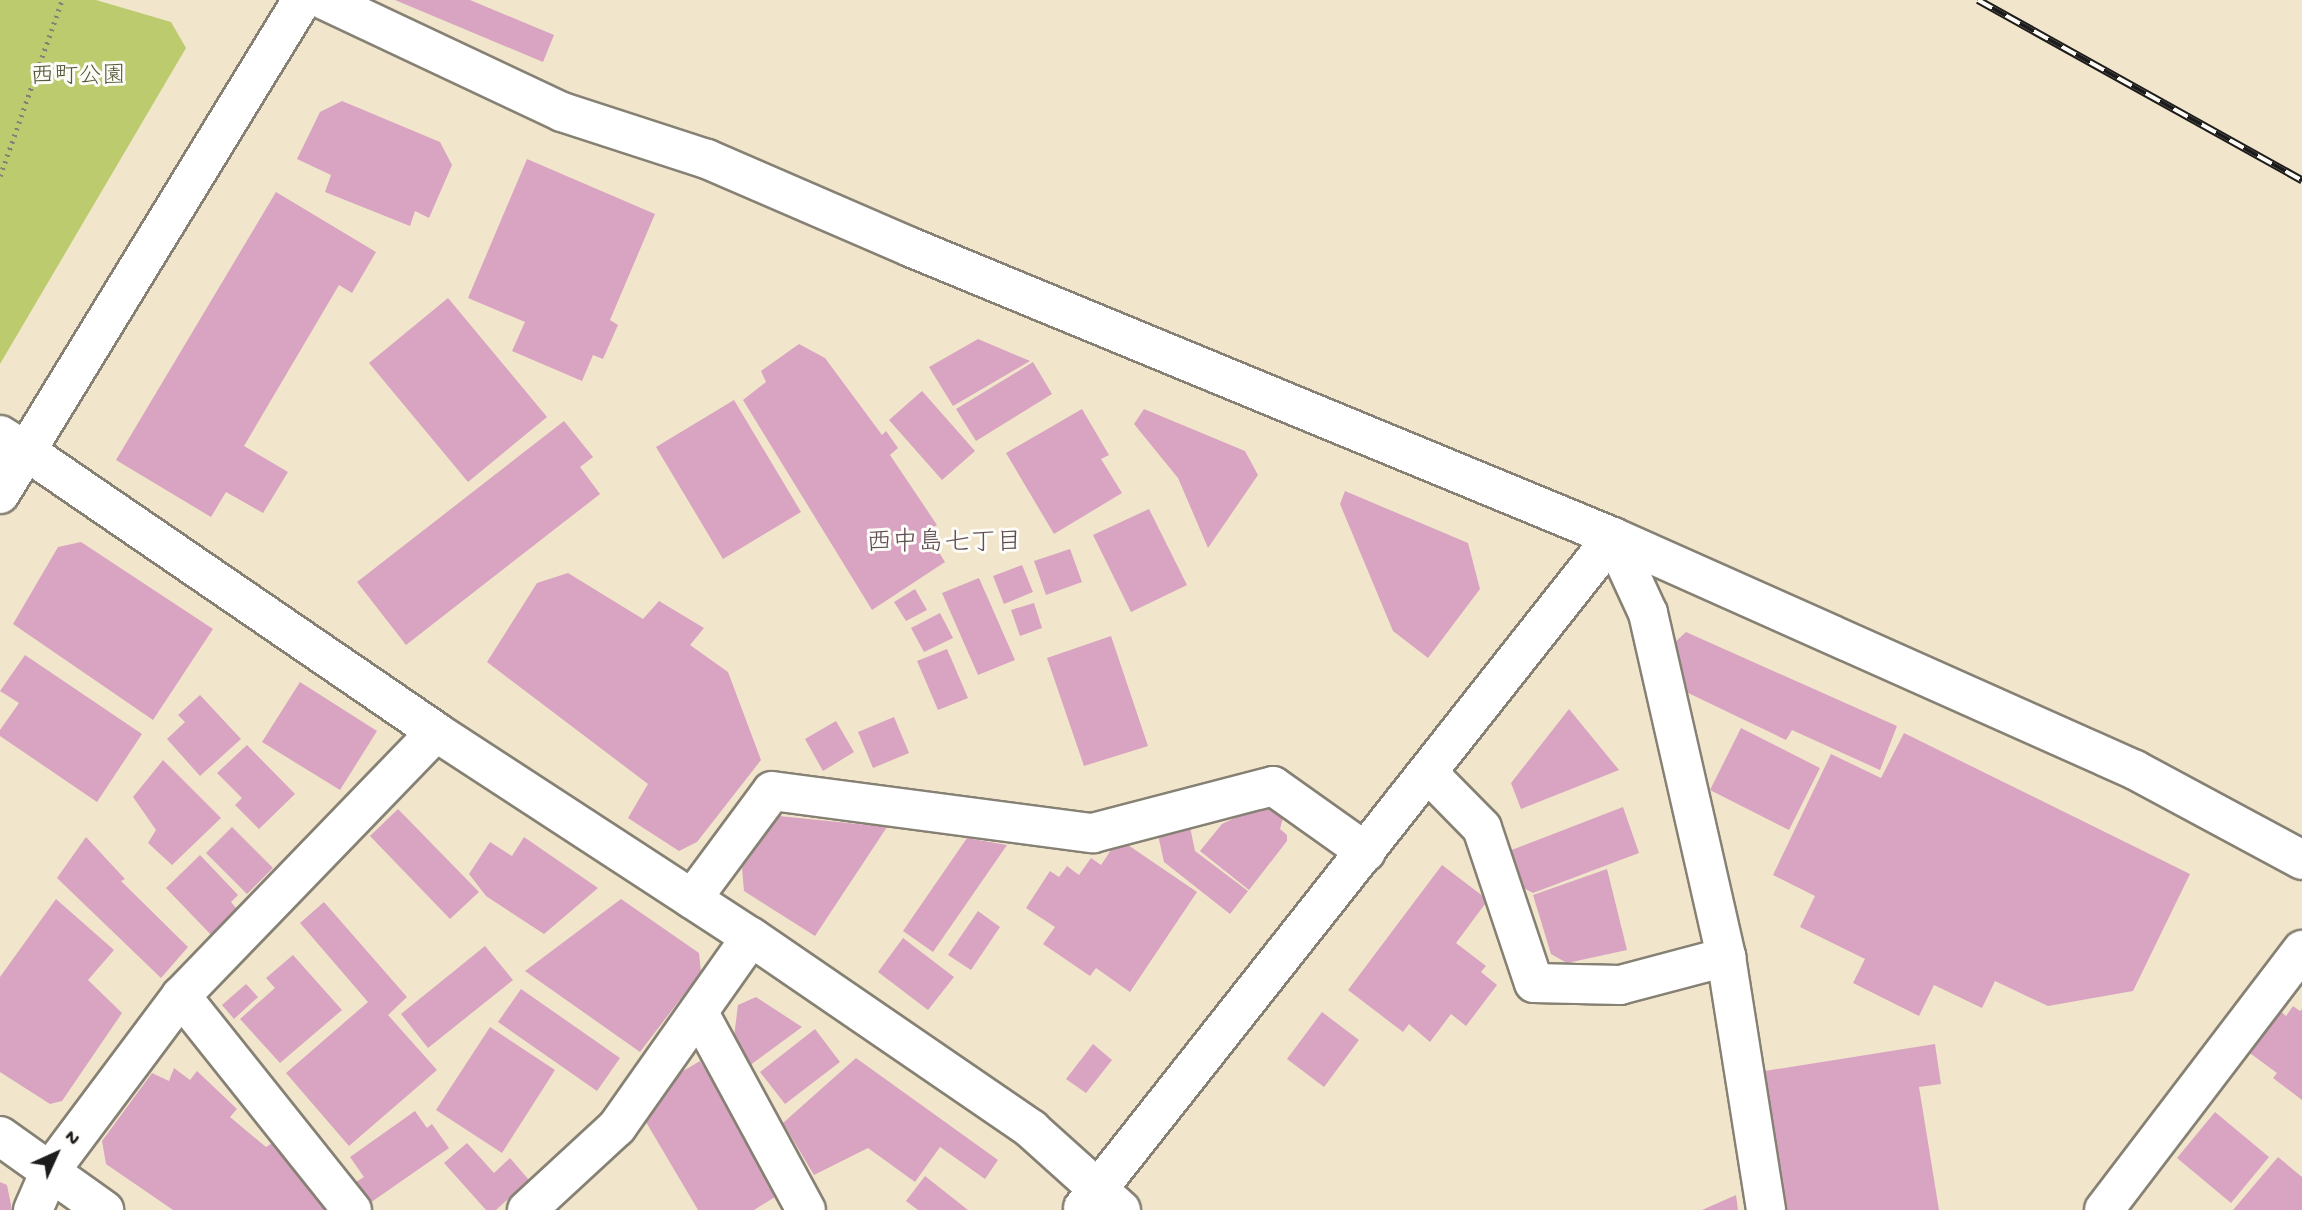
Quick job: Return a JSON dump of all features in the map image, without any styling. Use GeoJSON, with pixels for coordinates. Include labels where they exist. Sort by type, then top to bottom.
{"type":"FeatureCollection","features":[{"type":"Feature","properties":{"kind":"street"},"geometry":{"type":"LineString","coordinates":[[0,494],[13,443],[302,0]]}},
{"type":"Feature","properties":{"kind":"street"},"geometry":{"type":"LineString","coordinates":[[324,0],[562,112],[707,159],[910,247],[1613,537],[2135,769],[2302,860]]}},
{"type":"Feature","properties":{"kind":"street"},"geometry":{"type":"LineString","coordinates":[[13,443],[436,732],[751,937],[1031,1129],[1100,1203],[1366,852],[1613,537]]}},
{"type":"Feature","properties":{"kind":"street"},"geometry":{"type":"LineString","coordinates":[[1613,537],[1648,613],[1726,957],[1766,1210]]}},
{"type":"Feature","properties":{"kind":"street"},"geometry":{"type":"LineString","coordinates":[[33,1210],[50,1171],[181,996],[436,732]]}},
{"type":"Feature","properties":{"kind":"street"},"geometry":{"type":"LineString","coordinates":[[1428,773],[1482,828],[1534,983],[1620,985],[1726,957]]}},
{"type":"Feature","properties":{"kind":"street"},"geometry":{"type":"LineString","coordinates":[[692,899],[772,791],[1093,834],[1273,786],[1366,852]]}},
{"type":"Feature","properties":{"kind":"street"},"geometry":{"type":"LineString","coordinates":[[527,1210],[617,1127],[751,937]]}},
{"type":"Feature","properties":{"kind":"street"},"geometry":{"type":"LineString","coordinates":[[2104,1210],[2302,950]]}},
{"type":"Feature","properties":{"kind":"street"},"geometry":{"type":"LineString","coordinates":[[181,996],[352,1210]]}},
{"type":"Feature","properties":{"kind":"street"},"geometry":{"type":"LineString","coordinates":[[699,1013],[806,1210]]}},
{"type":"Feature","properties":{"kind":"street"},"geometry":{"type":"LineString","coordinates":[[0,1136],[104,1210]]}},
{"type":"Feature","properties":{"kind":"path"},"geometry":{"type":"LineString","coordinates":[[0,176],[62,0]]}},
{"type":"Feature","properties":{"kind":"green space","name":"西町公園"},"geometry":{"type":"Polygon","coordinates":[[[0,0],[96,0],[171,22],[186,48],[0,364],[0,0]]]}},
{"type":"Feature","properties":{"kind":"building"},"geometry":{"type":"Polygon","coordinates":[[[395,0],[470,0],[554,35],[543,62],[395,0]]]}},
{"type":"Feature","properties":{"kind":"building"},"geometry":{"type":"Polygon","coordinates":[[[342,101],[440,142],[452,165],[429,218],[415,211],[410,226],[325,192],[331,175],[297,159],[320,112],[342,101]]]}},
{"type":"Feature","properties":{"kind":"building"},"geometry":{"type":"Polygon","coordinates":[[[527,159],[655,214],[610,320],[618,325],[603,359],[593,355],[582,381],[512,351],[525,322],[468,298],[527,159]]]}},
{"type":"Feature","properties":{"kind":"building"},"geometry":{"type":"Polygon","coordinates":[[[276,192],[376,252],[352,293],[339,285],[244,446],[288,472],[263,513],[226,492],[211,517],[116,460],[276,192]]]}},
{"type":"Feature","properties":{"kind":"building"},"geometry":{"type":"Polygon","coordinates":[[[448,298],[547,417],[468,482],[369,363],[448,298]]]}},
{"type":"Feature","properties":{"kind":"building"},"geometry":{"type":"Polygon","coordinates":[[[978,339],[1030,361],[953,406],[929,367],[978,339]]]}},
{"type":"Feature","properties":{"kind":"building"},"geometry":{"type":"Polygon","coordinates":[[[799,344],[825,358],[882,435],[886,431],[898,448],[890,455],[937,525],[926,531],[945,562],[872,610],[743,400],[766,382],[761,371],[799,344]]]}},
{"type":"Feature","properties":{"kind":"building"},"geometry":{"type":"Polygon","coordinates":[[[1033,362],[1052,394],[976,441],[956,409],[1033,362]]]}},
{"type":"Feature","properties":{"kind":"building"},"geometry":{"type":"Polygon","coordinates":[[[922,391],[975,451],[942,480],[889,420],[922,391]]]}},
{"type":"Feature","properties":{"kind":"building"},"geometry":{"type":"Polygon","coordinates":[[[734,400],[801,512],[723,559],[656,447],[734,400]]]}},
{"type":"Feature","properties":{"kind":"building"},"geometry":{"type":"Polygon","coordinates":[[[1082,409],[1109,455],[1101,459],[1122,493],[1054,534],[1006,453],[1082,409]]]}},
{"type":"Feature","properties":{"kind":"building"},"geometry":{"type":"Polygon","coordinates":[[[1144,409],[1245,451],[1258,475],[1208,548],[1178,478],[1134,424],[1144,409]]]}},
{"type":"Feature","properties":{"kind":"building"},"geometry":{"type":"Polygon","coordinates":[[[564,421],[593,457],[580,467],[600,494],[406,645],[357,582],[564,421]]]}},
{"type":"Feature","properties":{"kind":"building"},"geometry":{"type":"Polygon","coordinates":[[[1345,491],[1468,543],[1480,589],[1428,658],[1393,631],[1340,504],[1345,491]]]}},
{"type":"Feature","properties":{"kind":"building"},"geometry":{"type":"Polygon","coordinates":[[[1149,509],[1187,585],[1131,612],[1093,535],[1149,509]]]}},
{"type":"Feature","properties":{"kind":"building"},"geometry":{"type":"Polygon","coordinates":[[[81,542],[213,629],[153,720],[13,624],[58,547],[81,542]]]}},
{"type":"Feature","properties":{"kind":"building"},"geometry":{"type":"Polygon","coordinates":[[[1070,549],[1082,582],[1046,595],[1034,561],[1070,549]]]}},
{"type":"Feature","properties":{"kind":"building"},"geometry":{"type":"Polygon","coordinates":[[[1022,565],[1033,592],[1004,604],[993,576],[1022,565]]]}},
{"type":"Feature","properties":{"kind":"building"},"geometry":{"type":"Polygon","coordinates":[[[568,573],[643,619],[659,601],[704,628],[690,645],[728,672],[761,760],[697,842],[679,851],[628,818],[648,784],[487,662],[537,583],[568,573]]]}},
{"type":"Feature","properties":{"kind":"building"},"geometry":{"type":"Polygon","coordinates":[[[979,578],[1015,660],[978,675],[942,593],[979,578]]]}},
{"type":"Feature","properties":{"kind":"building"},"geometry":{"type":"Polygon","coordinates":[[[915,589],[927,610],[906,621],[894,602],[915,589]]]}},
{"type":"Feature","properties":{"kind":"building"},"geometry":{"type":"Polygon","coordinates":[[[1034,603],[1042,628],[1020,636],[1011,610],[1034,603]]]}},
{"type":"Feature","properties":{"kind":"building"},"geometry":{"type":"Polygon","coordinates":[[[940,613],[953,638],[924,652],[911,628],[940,613]]]}},
{"type":"Feature","properties":{"kind":"building"},"geometry":{"type":"Polygon","coordinates":[[[1686,632],[1897,726],[1880,770],[1792,730],[1786,740],[1684,691],[1674,643],[1686,632]]]}},
{"type":"Feature","properties":{"kind":"building"},"geometry":{"type":"Polygon","coordinates":[[[1111,636],[1148,746],[1084,766],[1047,658],[1111,636]]]}},
{"type":"Feature","properties":{"kind":"building"},"geometry":{"type":"Polygon","coordinates":[[[947,649],[968,698],[938,710],[917,661],[947,649]]]}},
{"type":"Feature","properties":{"kind":"building"},"geometry":{"type":"Polygon","coordinates":[[[25,655],[142,734],[97,802],[0,736],[0,730],[19,703],[0,691],[25,655]]]}},
{"type":"Feature","properties":{"kind":"building"},"geometry":{"type":"Polygon","coordinates":[[[300,682],[377,731],[340,790],[262,742],[300,682]]]}},
{"type":"Feature","properties":{"kind":"building"},"geometry":{"type":"Polygon","coordinates":[[[200,695],[241,739],[200,776],[167,739],[185,722],[178,715],[200,695]]]}},
{"type":"Feature","properties":{"kind":"building"},"geometry":{"type":"Polygon","coordinates":[[[1569,709],[1619,770],[1521,809],[1511,783],[1569,709]]]}},
{"type":"Feature","properties":{"kind":"building"},"geometry":{"type":"Polygon","coordinates":[[[894,717],[909,753],[873,768],[858,732],[894,717]]]}},
{"type":"Feature","properties":{"kind":"building"},"geometry":{"type":"Polygon","coordinates":[[[836,721],[854,752],[823,771],[805,739],[836,721]]]}},
{"type":"Feature","properties":{"kind":"building"},"geometry":{"type":"Polygon","coordinates":[[[1741,728],[1820,768],[1789,830],[1710,790],[1741,728]]]}},
{"type":"Feature","properties":{"kind":"building"},"geometry":{"type":"Polygon","coordinates":[[[1904,733],[2190,874],[2133,991],[2048,1006],[1995,981],[1982,1008],[1934,985],[1919,1016],[1853,983],[1865,959],[1800,927],[1815,896],[1773,875],[1831,754],[1881,778],[1904,733]]]}},
{"type":"Feature","properties":{"kind":"building"},"geometry":{"type":"Polygon","coordinates":[[[247,745],[295,794],[259,829],[235,805],[242,798],[217,773],[247,745]]]}},
{"type":"Feature","properties":{"kind":"building"},"geometry":{"type":"Polygon","coordinates":[[[163,760],[221,818],[172,865],[148,843],[156,830],[133,797],[163,760]]]}},
{"type":"Feature","properties":{"kind":"building"},"geometry":{"type":"Polygon","coordinates":[[[1623,807],[1639,853],[1533,893],[1520,886],[1509,851],[1623,807]]]}},
{"type":"Feature","properties":{"kind":"building"},"geometry":{"type":"Polygon","coordinates":[[[1271,808],[1283,818],[1280,829],[1287,835],[1287,841],[1249,890],[1200,851],[1222,824],[1243,814],[1271,808]]]}},
{"type":"Feature","properties":{"kind":"building"},"geometry":{"type":"Polygon","coordinates":[[[398,809],[479,892],[450,919],[370,836],[398,809]]]}},
{"type":"Feature","properties":{"kind":"building"},"geometry":{"type":"Polygon","coordinates":[[[779,816],[887,827],[815,936],[744,891],[742,868],[779,816]]]}},
{"type":"Feature","properties":{"kind":"building"},"geometry":{"type":"Polygon","coordinates":[[[232,827],[273,868],[247,894],[206,853],[232,827]]]}},
{"type":"Feature","properties":{"kind":"building"},"geometry":{"type":"Polygon","coordinates":[[[1190,827],[1195,851],[1248,891],[1230,914],[1164,862],[1158,835],[1190,827]]]}},
{"type":"Feature","properties":{"kind":"building"},"geometry":{"type":"Polygon","coordinates":[[[86,837],[125,879],[121,881],[188,947],[161,978],[57,878],[86,837]]]}},
{"type":"Feature","properties":{"kind":"building"},"geometry":{"type":"Polygon","coordinates":[[[524,837],[598,888],[544,934],[486,896],[469,874],[490,842],[512,856],[524,837]]]}},
{"type":"Feature","properties":{"kind":"building"},"geometry":{"type":"Polygon","coordinates":[[[967,838],[1007,845],[933,952],[903,931],[967,838]]]}},
{"type":"Feature","properties":{"kind":"building"},"geometry":{"type":"Polygon","coordinates":[[[1125,843],[1197,892],[1130,992],[1096,968],[1090,976],[1043,944],[1055,927],[1026,908],[1050,871],[1059,877],[1067,866],[1079,875],[1091,858],[1101,865],[1113,847],[1125,843]]]}},
{"type":"Feature","properties":{"kind":"building"},"geometry":{"type":"Polygon","coordinates":[[[200,855],[238,895],[231,902],[240,913],[214,938],[166,888],[200,855]]]}},
{"type":"Feature","properties":{"kind":"building"},"geometry":{"type":"Polygon","coordinates":[[[1442,865],[1488,900],[1456,943],[1486,966],[1481,972],[1497,985],[1466,1026],[1451,1014],[1430,1042],[1409,1024],[1403,1032],[1348,990],[1442,865]]]}},
{"type":"Feature","properties":{"kind":"building"},"geometry":{"type":"Polygon","coordinates":[[[1607,869],[1627,950],[1567,963],[1551,954],[1533,895],[1607,869]]]}},
{"type":"Feature","properties":{"kind":"building"},"geometry":{"type":"Polygon","coordinates":[[[56,899],[114,950],[88,980],[122,1013],[62,1101],[50,1104],[0,1072],[0,977],[56,899]]]}},
{"type":"Feature","properties":{"kind":"building"},"geometry":{"type":"Polygon","coordinates":[[[621,899],[699,953],[701,972],[640,1052],[525,971],[621,899]]]}},
{"type":"Feature","properties":{"kind":"building"},"geometry":{"type":"Polygon","coordinates":[[[324,902],[407,997],[388,1015],[437,1070],[349,1146],[286,1073],[368,1002],[300,923],[324,902]]]}},
{"type":"Feature","properties":{"kind":"building"},"geometry":{"type":"Polygon","coordinates":[[[978,911],[1000,927],[971,970],[948,955],[978,911]]]}},
{"type":"Feature","properties":{"kind":"building"},"geometry":{"type":"Polygon","coordinates":[[[903,938],[954,977],[928,1010],[878,972],[903,938]]]}},
{"type":"Feature","properties":{"kind":"building"},"geometry":{"type":"Polygon","coordinates":[[[485,946],[513,980],[428,1048],[401,1014],[485,946]]]}},
{"type":"Feature","properties":{"kind":"building"},"geometry":{"type":"Polygon","coordinates":[[[293,955],[342,1010],[280,1063],[240,1019],[275,988],[266,978],[293,955]]]}},
{"type":"Feature","properties":{"kind":"building"},"geometry":{"type":"Polygon","coordinates":[[[246,984],[258,997],[234,1019],[222,1005],[246,984]]]}},
{"type":"Feature","properties":{"kind":"building"},"geometry":{"type":"Polygon","coordinates":[[[521,989],[620,1058],[597,1091],[498,1022],[521,989]]]}},
{"type":"Feature","properties":{"kind":"building"},"geometry":{"type":"Polygon","coordinates":[[[756,997],[802,1027],[749,1066],[734,1037],[738,1005],[756,997]]]}},
{"type":"Feature","properties":{"kind":"building"},"geometry":{"type":"Polygon","coordinates":[[[2293,1006],[2300,1011],[2302,1009],[2302,1100],[2273,1078],[2277,1073],[2247,1051],[2278,1009],[2286,1016],[2293,1006]]]}},
{"type":"Feature","properties":{"kind":"building"},"geometry":{"type":"Polygon","coordinates":[[[1322,1012],[1359,1040],[1324,1087],[1287,1059],[1322,1012]]]}},
{"type":"Feature","properties":{"kind":"building"},"geometry":{"type":"Polygon","coordinates":[[[490,1027],[555,1070],[502,1153],[436,1110],[490,1027]]]}},
{"type":"Feature","properties":{"kind":"building"},"geometry":{"type":"Polygon","coordinates":[[[815,1029],[840,1062],[785,1104],[760,1072],[815,1029]]]}},
{"type":"Feature","properties":{"kind":"building"},"geometry":{"type":"Polygon","coordinates":[[[1093,1044],[1112,1060],[1086,1093],[1066,1079],[1093,1044]]]}},
{"type":"Feature","properties":{"kind":"building"},"geometry":{"type":"Polygon","coordinates":[[[1935,1044],[1941,1084],[1919,1087],[1939,1210],[1787,1210],[1765,1071],[1935,1044]]]}},
{"type":"Feature","properties":{"kind":"building"},"geometry":{"type":"Polygon","coordinates":[[[856,1058],[998,1160],[985,1179],[940,1147],[915,1182],[868,1148],[814,1175],[783,1123],[856,1058]]]}},
{"type":"Feature","properties":{"kind":"building"},"geometry":{"type":"Polygon","coordinates":[[[700,1061],[780,1194],[754,1210],[698,1210],[643,1117],[668,1080],[700,1061]]]}},
{"type":"Feature","properties":{"kind":"building"},"geometry":{"type":"Polygon","coordinates":[[[174,1068],[190,1080],[197,1071],[237,1109],[230,1117],[266,1147],[275,1141],[328,1210],[173,1210],[106,1164],[102,1141],[152,1073],[169,1081],[174,1068]]]}},
{"type":"Feature","properties":{"kind":"building"},"geometry":{"type":"Polygon","coordinates":[[[415,1111],[427,1128],[432,1124],[449,1148],[370,1203],[356,1182],[364,1177],[350,1157],[415,1111]]]}},
{"type":"Feature","properties":{"kind":"building"},"geometry":{"type":"Polygon","coordinates":[[[2215,1112],[2269,1157],[2231,1203],[2177,1158],[2215,1112]]]}},
{"type":"Feature","properties":{"kind":"building"},"geometry":{"type":"Polygon","coordinates":[[[467,1143],[494,1173],[510,1158],[529,1180],[496,1210],[486,1210],[444,1163],[467,1143]]]}},
{"type":"Feature","properties":{"kind":"building"},"geometry":{"type":"Polygon","coordinates":[[[2278,1157],[2302,1177],[2302,1210],[2233,1210],[2278,1157]]]}},
{"type":"Feature","properties":{"kind":"building"},"geometry":{"type":"Polygon","coordinates":[[[925,1176],[968,1210],[918,1210],[906,1201],[925,1176]]]}},
{"type":"Feature","properties":{"kind":"building"},"geometry":{"type":"Polygon","coordinates":[[[0,1182],[7,1185],[12,1210],[0,1210],[0,1182]]]}},
{"type":"Feature","properties":{"kind":"building"},"geometry":{"type":"Polygon","coordinates":[[[1736,1195],[1738,1210],[1702,1210],[1736,1195]]]}},
{"type":"Feature","properties":{"kind":"railway"},"geometry":{"type":"LineString","coordinates":[[1978,0],[2302,180]]}},
{"type":"Feature","properties":{"kind":"district","name":"西中島七丁目"},"geometry":{"type":"Point","coordinates":[944,545]}}]}
